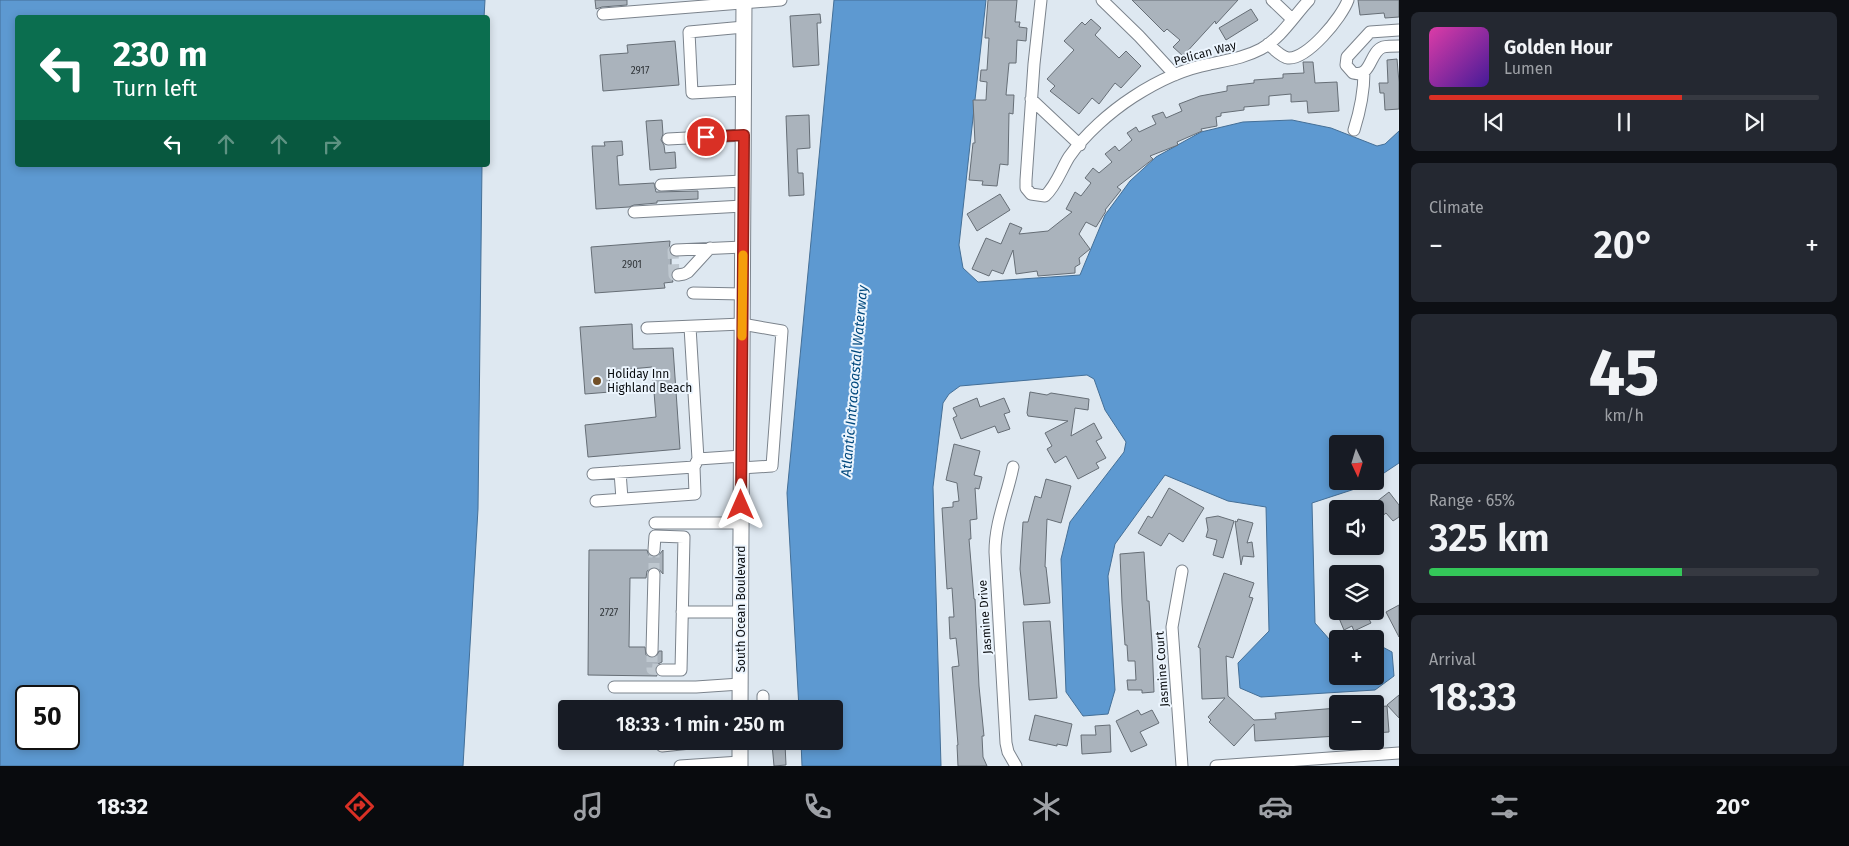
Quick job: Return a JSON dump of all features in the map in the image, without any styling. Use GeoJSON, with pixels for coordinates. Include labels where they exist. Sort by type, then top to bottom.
{"type":"FeatureCollection","features":[{"type":"Feature","properties":{"kind":"main road","name":"South Ocean Boulevard"},"geometry":{"type":"LineString","coordinates":[[740,700],[744,1]]}},
{"type":"Feature","properties":{"kind":"main road"},"geometry":{"type":"LineString","coordinates":[[740,750],[740,764]]}},
{"type":"Feature","properties":{"kind":"street"},"geometry":{"type":"LineString","coordinates":[[603,14],[697,3],[781,0]]}},
{"type":"Feature","properties":{"kind":"street","name":"Pelican Way"},"geometry":{"type":"LineString","coordinates":[[1041,0],[1031,99],[1026,188],[1030,194],[1045,196],[1051,190],[1070,156],[1111,114],[1132,98],[1176,74],[1245,56],[1268,44],[1308,0]]}},
{"type":"Feature","properties":{"kind":"street"},"geometry":{"type":"LineString","coordinates":[[1102,0],[1176,74]]}},
{"type":"Feature","properties":{"kind":"street"},"geometry":{"type":"LineString","coordinates":[[1272,0],[1292,19]]}},
{"type":"Feature","properties":{"kind":"street"},"geometry":{"type":"LineString","coordinates":[[1268,44],[1284,57],[1291,58],[1301,54],[1310,49],[1340,16],[1348,0]]}},
{"type":"Feature","properties":{"kind":"street"},"geometry":{"type":"LineString","coordinates":[[744,27],[689,32],[692,93],[744,90]]}},
{"type":"Feature","properties":{"kind":"street"},"geometry":{"type":"LineString","coordinates":[[1399,30],[1370,32],[1347,58],[1346,65],[1350,71],[1356,74],[1364,72],[1372,63],[1374,54],[1382,47],[1399,46]]}},
{"type":"Feature","properties":{"kind":"street"},"geometry":{"type":"LineString","coordinates":[[1354,130],[1361,107],[1364,72]]}},
{"type":"Feature","properties":{"kind":"street"},"geometry":{"type":"LineString","coordinates":[[1031,99],[1080,145]]}},
{"type":"Feature","properties":{"kind":"street"},"geometry":{"type":"LineString","coordinates":[[668,139],[744,135]]}},
{"type":"Feature","properties":{"kind":"street"},"geometry":{"type":"LineString","coordinates":[[661,185],[743,180]]}},
{"type":"Feature","properties":{"kind":"street"},"geometry":{"type":"LineString","coordinates":[[634,212],[743,206]]}},
{"type":"Feature","properties":{"kind":"street"},"geometry":{"type":"LineString","coordinates":[[676,250],[743,247]]}},
{"type":"Feature","properties":{"kind":"street"},"geometry":{"type":"LineString","coordinates":[[678,275],[688,272],[710,248]]}},
{"type":"Feature","properties":{"kind":"street"},"geometry":{"type":"LineString","coordinates":[[693,293],[743,294]]}},
{"type":"Feature","properties":{"kind":"street"},"geometry":{"type":"LineString","coordinates":[[593,474],[696,463],[741,462],[772,466],[782,331],[742,324],[647,328]]}},
{"type":"Feature","properties":{"kind":"street"},"geometry":{"type":"LineString","coordinates":[[596,501],[695,494],[696,463],[690,326]]}},
{"type":"Feature","properties":{"kind":"street","name":"Jasmine Drive"},"geometry":{"type":"LineString","coordinates":[[1013,467],[998,518],[995,534],[995,552],[1006,743],[1008,752],[1016,766]]}},
{"type":"Feature","properties":{"kind":"street"},"geometry":{"type":"LineString","coordinates":[[620,472],[622,499]]}},
{"type":"Feature","properties":{"kind":"street"},"geometry":{"type":"LineString","coordinates":[[655,523],[741,523]]}},
{"type":"Feature","properties":{"kind":"street"},"geometry":{"type":"LineString","coordinates":[[654,550],[655,536],[684,537],[681,670],[662,670]]}},
{"type":"Feature","properties":{"kind":"street","name":"Jasmine Court"},"geometry":{"type":"LineString","coordinates":[[1182,571],[1172,627],[1182,766]]}},
{"type":"Feature","properties":{"kind":"street"},"geometry":{"type":"LineString","coordinates":[[652,651],[654,574]]}},
{"type":"Feature","properties":{"kind":"street"},"geometry":{"type":"LineString","coordinates":[[682,612],[741,612]]}},
{"type":"Feature","properties":{"kind":"street"},"geometry":{"type":"LineString","coordinates":[[614,687],[696,687],[740,684]]}},
{"type":"Feature","properties":{"kind":"street"},"geometry":{"type":"LineString","coordinates":[[762,696],[762,700]]}},
{"type":"Feature","properties":{"kind":"street"},"geometry":{"type":"LineString","coordinates":[[1216,766],[1399,753]]}},
{"type":"Feature","properties":{"kind":"street"},"geometry":{"type":"LineString","coordinates":[[680,766],[740,764]]}},
{"type":"Feature","properties":{"kind":"water"},"geometry":{"type":"Polygon","coordinates":[[[0,0],[485,0],[484,15],[15,15],[15,167],[482,167],[478,509],[463,766],[0,766],[0,0]]]}},
{"type":"Feature","properties":{"kind":"water","name":"Atlantic Intracoastal Waterway"},"geometry":{"type":"Polygon","coordinates":[[[834,0],[986,0],[959,245],[963,268],[978,282],[1080,275],[1105,215],[1130,181],[1156,157],[1201,132],[1243,122],[1292,120],[1331,128],[1377,146],[1385,144],[1399,131],[1399,463],[1384,473],[1384,435],[1329,435],[1329,490],[1352,490],[1312,503],[1315,623],[1329,639],[1329,685],[1382,685],[1375,690],[1261,697],[1240,688],[1238,663],[1269,631],[1266,507],[1228,501],[1165,475],[1115,544],[1108,576],[1115,690],[1108,714],[1083,716],[1066,692],[1061,559],[1070,522],[1124,452],[1126,442],[1105,410],[1094,379],[1087,375],[960,386],[949,394],[943,403],[933,487],[941,766],[802,766],[801,750],[843,750],[843,700],[798,700],[787,493],[834,0]]]}},
{"type":"Feature","properties":{"kind":"water"},"geometry":{"type":"Polygon","coordinates":[[[1384,648],[1392,652],[1394,676],[1384,683],[1384,648]]]}},
{"type":"Feature","properties":{"kind":"building"},"geometry":{"type":"Polygon","coordinates":[[[595,0],[627,0],[627,5],[596,9],[595,0]]]}},
{"type":"Feature","properties":{"kind":"building"},"geometry":{"type":"Polygon","coordinates":[[[988,0],[1017,0],[1015,22],[1020,22],[1019,27],[1027,28],[1026,41],[1017,40],[1016,63],[1009,63],[1006,95],[1014,95],[1013,114],[1009,113],[1008,165],[1000,164],[997,186],[982,185],[983,181],[969,180],[973,143],[975,143],[973,100],[986,100],[987,82],[980,81],[981,70],[987,70],[989,38],[985,38],[988,0]]]}},
{"type":"Feature","properties":{"kind":"building"},"geometry":{"type":"Polygon","coordinates":[[[1132,0],[1238,0],[1216,24],[1215,21],[1183,56],[1173,47],[1180,40],[1167,29],[1164,32],[1132,0]]]}},
{"type":"Feature","properties":{"kind":"building"},"geometry":{"type":"Polygon","coordinates":[[[1358,0],[1399,0],[1399,17],[1385,18],[1384,13],[1360,15],[1358,0]]]}},
{"type":"Feature","properties":{"kind":"building"},"geometry":{"type":"Polygon","coordinates":[[[1251,9],[1258,20],[1226,40],[1219,28],[1251,9]]]}},
{"type":"Feature","properties":{"kind":"building"},"geometry":{"type":"Polygon","coordinates":[[[820,14],[821,23],[817,23],[819,65],[793,67],[790,16],[820,14]]]}},
{"type":"Feature","properties":{"kind":"building"},"geometry":{"type":"Polygon","coordinates":[[[1091,19],[1101,28],[1095,35],[1119,58],[1126,51],[1141,66],[1121,88],[1115,83],[1099,104],[1092,98],[1079,114],[1050,91],[1055,86],[1047,79],[1074,50],[1064,41],[1082,22],[1085,25],[1091,19]]]}},
{"type":"Feature","properties":{"kind":"building"},"geometry":{"type":"Polygon","coordinates":[[[675,41],[679,85],[603,91],[600,55],[628,53],[627,45],[675,41]]]}},
{"type":"Feature","properties":{"kind":"building"},"geometry":{"type":"Polygon","coordinates":[[[1397,59],[1399,109],[1385,110],[1384,93],[1380,93],[1379,83],[1388,83],[1387,60],[1397,59]]]}},
{"type":"Feature","properties":{"kind":"building"},"geometry":{"type":"Polygon","coordinates":[[[1303,62],[1313,62],[1315,83],[1337,82],[1339,111],[1308,113],[1307,101],[1291,102],[1291,94],[1269,96],[1269,105],[1244,107],[1244,110],[1221,113],[1221,116],[1216,117],[1217,126],[1201,129],[1202,131],[1177,142],[1178,145],[1150,156],[1153,159],[1117,187],[1121,190],[1105,210],[1096,227],[1086,222],[1079,234],[1090,249],[1079,258],[1080,264],[1075,267],[1075,273],[1038,276],[1037,271],[1016,274],[1013,250],[1003,274],[992,270],[989,276],[972,269],[986,238],[1001,244],[1010,223],[1022,228],[1019,234],[1048,231],[1072,212],[1066,209],[1075,192],[1081,196],[1091,183],[1085,178],[1093,168],[1099,173],[1112,162],[1105,154],[1115,146],[1119,151],[1132,140],[1127,133],[1136,127],[1139,132],[1156,124],[1152,116],[1163,112],[1166,118],[1182,111],[1179,104],[1200,96],[1227,91],[1227,86],[1254,83],[1254,80],[1283,78],[1283,74],[1304,73],[1303,62]]]}},
{"type":"Feature","properties":{"kind":"building"},"geometry":{"type":"Polygon","coordinates":[[[809,115],[810,148],[797,149],[798,173],[803,173],[804,195],[789,196],[786,116],[809,115]]]}},
{"type":"Feature","properties":{"kind":"building"},"geometry":{"type":"Polygon","coordinates":[[[662,120],[663,134],[661,140],[665,153],[675,152],[676,168],[650,170],[646,121],[662,120]]]}},
{"type":"Feature","properties":{"kind":"building"},"geometry":{"type":"Polygon","coordinates":[[[622,141],[623,155],[617,156],[619,185],[654,183],[656,192],[698,191],[698,199],[657,201],[657,203],[629,207],[596,209],[592,146],[605,146],[604,142],[622,141]]]}},
{"type":"Feature","properties":{"kind":"building"},"geometry":{"type":"Polygon","coordinates":[[[1000,194],[1010,210],[977,231],[967,214],[1000,194]]]}},
{"type":"Feature","properties":{"kind":"building"},"geometry":{"type":"Polygon","coordinates":[[[670,241],[669,251],[673,282],[664,283],[665,288],[595,293],[591,247],[670,241]]]}},
{"type":"Feature","properties":{"kind":"building","name":"Holiday Inn Highland Beach"},"geometry":{"type":"Polygon","coordinates":[[[632,324],[633,349],[673,348],[680,449],[588,457],[585,425],[656,417],[652,367],[609,371],[610,392],[585,394],[580,327],[632,324]]]}},
{"type":"Feature","properties":{"kind":"building"},"geometry":{"type":"Polygon","coordinates":[[[1030,392],[1089,399],[1088,410],[1075,408],[1071,436],[1094,423],[1102,438],[1096,441],[1106,458],[1096,463],[1099,468],[1078,479],[1066,456],[1055,463],[1047,449],[1052,446],[1045,433],[1068,421],[1028,416],[1030,392]]]}},
{"type":"Feature","properties":{"kind":"building"},"geometry":{"type":"Polygon","coordinates":[[[977,398],[980,407],[1004,398],[1010,412],[1004,414],[1010,429],[998,433],[995,426],[961,439],[953,418],[957,416],[953,408],[977,398]]]}},
{"type":"Feature","properties":{"kind":"building"},"geometry":{"type":"Polygon","coordinates":[[[954,444],[980,451],[974,475],[982,477],[979,489],[975,488],[977,519],[970,520],[971,539],[969,539],[984,736],[982,736],[983,757],[987,766],[958,766],[952,667],[959,666],[956,638],[950,639],[949,617],[954,617],[952,588],[947,589],[942,508],[953,507],[953,502],[959,501],[957,483],[946,480],[954,444]]]}},
{"type":"Feature","properties":{"kind":"building"},"geometry":{"type":"Polygon","coordinates":[[[1046,479],[1071,486],[1061,523],[1047,519],[1045,567],[1050,603],[1024,605],[1020,569],[1023,522],[1028,522],[1035,496],[1041,498],[1046,479]]]}},
{"type":"Feature","properties":{"kind":"building"},"geometry":{"type":"Polygon","coordinates":[[[1169,488],[1204,508],[1183,542],[1169,533],[1161,546],[1138,533],[1148,516],[1152,518],[1169,488]]]}},
{"type":"Feature","properties":{"kind":"building"},"geometry":{"type":"Polygon","coordinates":[[[1389,492],[1399,505],[1399,517],[1393,521],[1386,513],[1384,515],[1384,500],[1379,500],[1389,492]]]}},
{"type":"Feature","properties":{"kind":"building"},"geometry":{"type":"Polygon","coordinates":[[[1218,516],[1234,521],[1223,558],[1213,555],[1217,540],[1206,537],[1208,530],[1206,518],[1218,516]]]}},
{"type":"Feature","properties":{"kind":"building"},"geometry":{"type":"Polygon","coordinates":[[[1238,519],[1253,523],[1247,543],[1252,542],[1254,557],[1243,556],[1241,565],[1235,521],[1237,522],[1238,519]]]}},
{"type":"Feature","properties":{"kind":"building"},"geometry":{"type":"Polygon","coordinates":[[[589,550],[647,550],[649,556],[654,557],[658,556],[663,550],[663,574],[658,568],[654,567],[647,571],[646,578],[630,578],[629,647],[645,647],[646,655],[651,658],[656,657],[659,651],[662,651],[662,662],[658,664],[655,670],[657,676],[588,675],[589,550]]]}},
{"type":"Feature","properties":{"kind":"building"},"geometry":{"type":"Polygon","coordinates":[[[1144,552],[1154,692],[1142,693],[1142,690],[1128,690],[1127,680],[1136,680],[1135,661],[1128,661],[1127,645],[1125,645],[1120,554],[1144,552]]]}},
{"type":"Feature","properties":{"kind":"building"},"geometry":{"type":"Polygon","coordinates":[[[1224,573],[1254,583],[1249,597],[1253,598],[1233,658],[1226,656],[1228,696],[1254,720],[1276,719],[1275,713],[1329,709],[1329,737],[1255,741],[1254,724],[1234,746],[1209,722],[1211,720],[1208,717],[1225,698],[1202,699],[1200,648],[1198,647],[1224,573]]]}},
{"type":"Feature","properties":{"kind":"building"},"geometry":{"type":"Polygon","coordinates":[[[1399,605],[1399,637],[1386,612],[1399,605]]]}},
{"type":"Feature","properties":{"kind":"building"},"geometry":{"type":"Polygon","coordinates":[[[1340,620],[1370,620],[1371,623],[1356,630],[1354,630],[1352,626],[1344,630],[1340,620]]]}},
{"type":"Feature","properties":{"kind":"building"},"geometry":{"type":"Polygon","coordinates":[[[1050,621],[1057,698],[1029,700],[1023,622],[1050,621]]]}},
{"type":"Feature","properties":{"kind":"building"},"geometry":{"type":"Polygon","coordinates":[[[1399,695],[1399,718],[1387,705],[1399,695]]]}},
{"type":"Feature","properties":{"kind":"building"},"geometry":{"type":"Polygon","coordinates":[[[1384,706],[1387,706],[1389,732],[1384,732],[1384,706]]]}},
{"type":"Feature","properties":{"kind":"building"},"geometry":{"type":"Polygon","coordinates":[[[1138,710],[1141,715],[1152,710],[1159,723],[1140,732],[1147,745],[1131,752],[1116,721],[1138,710]]]}},
{"type":"Feature","properties":{"kind":"building"},"geometry":{"type":"Polygon","coordinates":[[[1035,715],[1072,724],[1067,746],[1057,744],[1057,746],[1029,740],[1035,715]]]}},
{"type":"Feature","properties":{"kind":"building"},"geometry":{"type":"Polygon","coordinates":[[[1110,725],[1111,752],[1082,754],[1081,735],[1096,735],[1095,726],[1110,725]]]}},
{"type":"Feature","properties":{"kind":"building"},"geometry":{"type":"Polygon","coordinates":[[[773,750],[785,750],[786,765],[774,766],[773,750]]]}},
{"type":"Feature","properties":{"kind":"tunnel"},"geometry":{"type":"LineString","coordinates":[[676,250],[673,251],[674,275],[678,275]]}},
{"type":"Feature","properties":{"kind":"tunnel"},"geometry":{"type":"LineString","coordinates":[[654,550],[654,574]]}},
{"type":"Feature","properties":{"kind":"tunnel"},"geometry":{"type":"LineString","coordinates":[[652,651],[652,669],[662,670]]}},
{"type":"Feature","properties":{"kind":"slow traffic"},"geometry":{"type":"LineString","coordinates":[[742,336],[743,255]]}},
{"type":"Feature","properties":{"kind":"place","name":"Holiday Inn Highland Beach"},"geometry":{"type":"Point","coordinates":[597,381]}},
{"type":"Feature","properties":{"kind":"route"},"geometry":{"type":"LineString","coordinates":[[706,137],[744,135],[741,505]]}}]}
